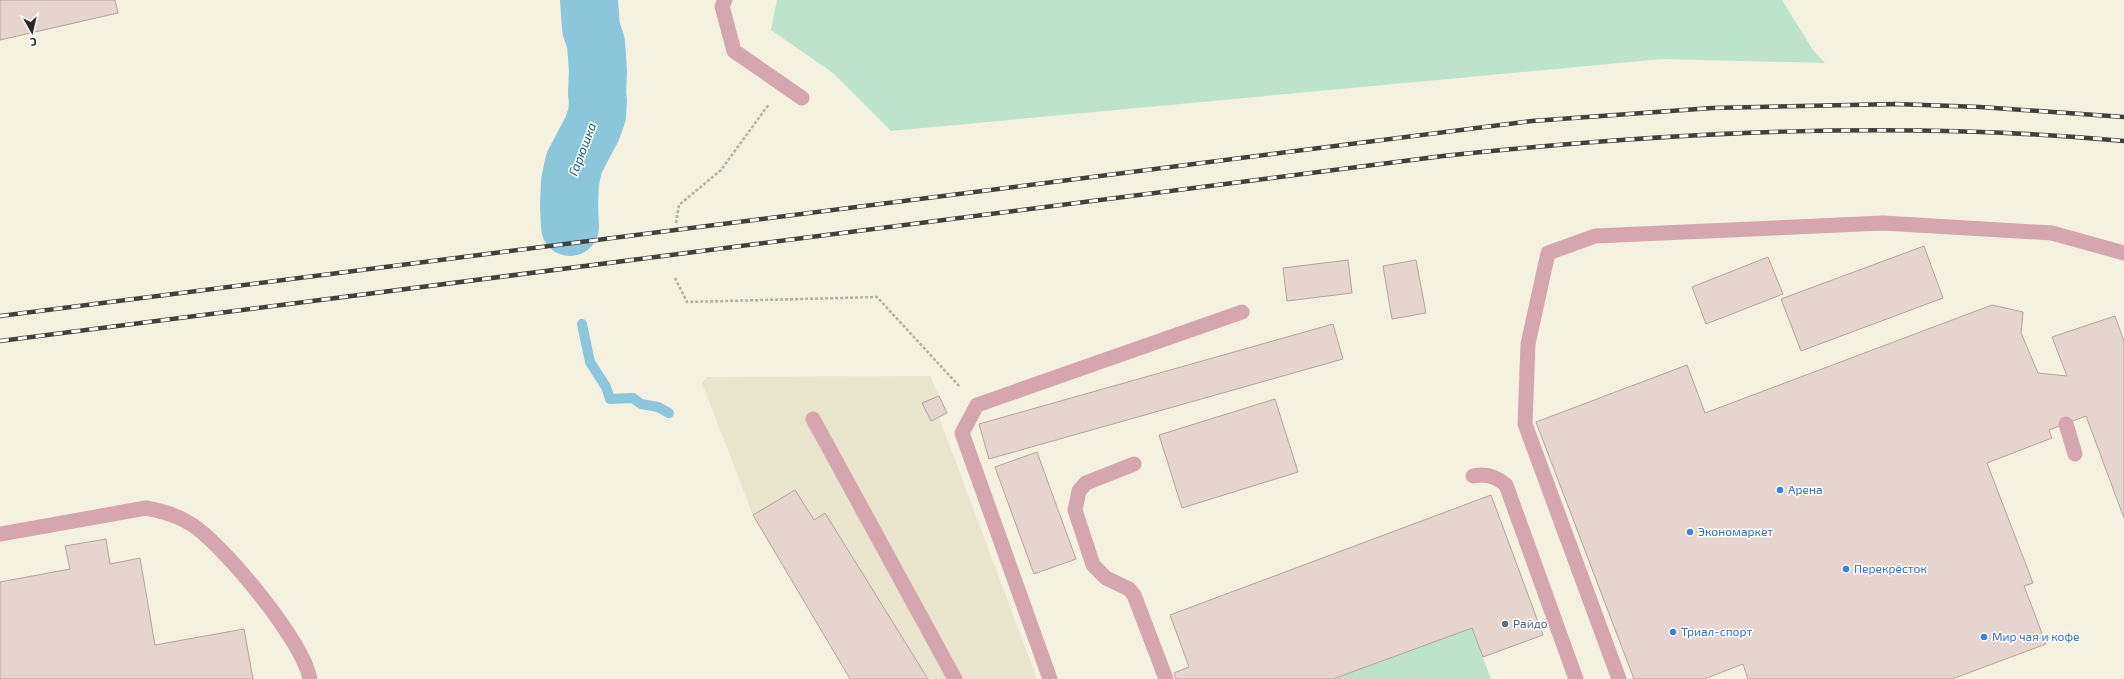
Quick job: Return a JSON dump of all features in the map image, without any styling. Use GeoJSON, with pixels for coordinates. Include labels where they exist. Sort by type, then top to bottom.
{"type":"FeatureCollection","features":[{"type":"Feature","properties":{"kind":"lane"},"geometry":{"type":"LineString","coordinates":[[725,0],[722,6],[734,51],[802,98]]}},
{"type":"Feature","properties":{"kind":"lane"},"geometry":{"type":"LineString","coordinates":[[1619,679],[1525,424],[1528,344],[1548,253],[1595,236],[1883,223],[2052,233],[2124,253]]}},
{"type":"Feature","properties":{"kind":"lane"},"geometry":{"type":"LineString","coordinates":[[1050,679],[962,433],[977,405],[1242,312]]}},
{"type":"Feature","properties":{"kind":"lane"},"geometry":{"type":"LineString","coordinates":[[813,419],[955,679]]}},
{"type":"Feature","properties":{"kind":"lane"},"geometry":{"type":"LineString","coordinates":[[2066,424],[2075,454]]}},
{"type":"Feature","properties":{"kind":"lane"},"geometry":{"type":"LineString","coordinates":[[1134,464],[1086,483],[1079,491],[1075,510],[1093,564],[1106,578],[1129,589],[1134,595],[1166,679]]}},
{"type":"Feature","properties":{"kind":"lane"},"geometry":{"type":"LineString","coordinates":[[1473,476],[1482,474],[1492,476],[1506,485],[1509,490],[1576,679]]}},
{"type":"Feature","properties":{"kind":"lane"},"geometry":{"type":"LineString","coordinates":[[0,534],[146,508],[164,511],[179,517],[192,524],[222,551],[276,616],[303,658],[310,679]]}},
{"type":"Feature","properties":{"kind":"path"},"geometry":{"type":"LineString","coordinates":[[676,223],[679,205],[721,170],[783,85]]}},
{"type":"Feature","properties":{"kind":"path"},"geometry":{"type":"LineString","coordinates":[[675,278],[687,302],[876,297],[977,405]]}},
{"type":"Feature","properties":{"kind":"shaded area"},"geometry":{"type":"Polygon","coordinates":[[[930,376],[939,396],[922,404],[931,421],[939,417],[1037,679],[850,679],[753,515],[702,383],[707,377],[930,376]]]}},
{"type":"Feature","properties":{"kind":"green space"},"geometry":{"type":"Polygon","coordinates":[[[777,0],[1782,0],[1813,50],[1825,63],[1662,59],[891,131],[833,73],[771,30],[777,0]]]}},
{"type":"Feature","properties":{"kind":"green space"},"geometry":{"type":"Polygon","coordinates":[[[1472,628],[1491,679],[1333,679],[1472,628]]]}},
{"type":"Feature","properties":{"kind":"building"},"geometry":{"type":"Polygon","coordinates":[[[0,0],[115,0],[118,13],[0,40],[0,0]]]}},
{"type":"Feature","properties":{"kind":"building"},"geometry":{"type":"Polygon","coordinates":[[[1924,246],[1943,298],[1801,351],[1781,299],[1924,246]]]}},
{"type":"Feature","properties":{"kind":"building"},"geometry":{"type":"Polygon","coordinates":[[[1768,257],[1783,294],[1706,324],[1692,287],[1768,257]]]}},
{"type":"Feature","properties":{"kind":"building"},"geometry":{"type":"Polygon","coordinates":[[[1348,260],[1352,293],[1287,301],[1283,268],[1348,260]]]}},
{"type":"Feature","properties":{"kind":"building"},"geometry":{"type":"Polygon","coordinates":[[[1416,260],[1426,313],[1392,319],[1383,266],[1416,260]]]}},
{"type":"Feature","properties":{"kind":"building","name":"Арена"},"geometry":{"type":"Polygon","coordinates":[[[1992,305],[2023,312],[2021,333],[2038,373],[2067,376],[2052,337],[2115,316],[2124,341],[2124,518],[2086,416],[2049,430],[2052,438],[1987,463],[2033,583],[2024,586],[2046,644],[1952,679],[1748,679],[1743,664],[1704,679],[1634,679],[1536,422],[1687,365],[1705,413],[1992,305]]]}},
{"type":"Feature","properties":{"kind":"building"},"geometry":{"type":"Polygon","coordinates":[[[1333,324],[1343,359],[989,459],[979,424],[1333,324]]]}},
{"type":"Feature","properties":{"kind":"building"},"geometry":{"type":"Polygon","coordinates":[[[939,396],[947,413],[931,421],[922,403],[939,396]]]}},
{"type":"Feature","properties":{"kind":"building"},"geometry":{"type":"Polygon","coordinates":[[[1275,399],[1298,472],[1182,508],[1159,435],[1275,399]]]}},
{"type":"Feature","properties":{"kind":"building"},"geometry":{"type":"Polygon","coordinates":[[[1037,452],[1076,559],[1034,574],[995,467],[1037,452]]]}},
{"type":"Feature","properties":{"kind":"building"},"geometry":{"type":"Polygon","coordinates":[[[795,490],[814,520],[825,513],[928,679],[850,679],[753,515],[795,490]]]}},
{"type":"Feature","properties":{"kind":"building"},"geometry":{"type":"Polygon","coordinates":[[[1491,495],[1543,635],[1483,657],[1472,628],[1333,679],[1176,679],[1174,673],[1189,667],[1170,615],[1491,495]]]}},
{"type":"Feature","properties":{"kind":"building"},"geometry":{"type":"Polygon","coordinates":[[[106,539],[110,564],[140,558],[155,645],[244,629],[253,679],[0,679],[0,582],[70,569],[65,546],[106,539]]]}},
{"type":"Feature","properties":{"kind":"waterway","name":"Гарюшка"},"geometry":{"type":"LineString","coordinates":[[570,227],[570,182],[574,163],[592,129],[597,115],[598,72],[596,43],[591,28],[589,0]]}},
{"type":"Feature","properties":{"kind":"waterway","name":"Гарюшка"},"geometry":{"type":"LineString","coordinates":[[582,324],[590,362],[606,387],[610,399],[633,398],[641,404],[658,407],[669,413]]}},
{"type":"Feature","properties":{"kind":"railway"},"geometry":{"type":"LineString","coordinates":[[0,316],[1532,121],[1712,108],[1896,104],[1980,107],[2124,117]]}},
{"type":"Feature","properties":{"kind":"railway"},"geometry":{"type":"LineString","coordinates":[[0,341],[1443,156],[1698,135],[1868,130],[1954,131],[2124,141]]}},
{"type":"Feature","properties":{"kind":"place","name":"Арена"},"geometry":{"type":"Point","coordinates":[1780,490]}},
{"type":"Feature","properties":{"kind":"place","name":"Экономаркет"},"geometry":{"type":"Point","coordinates":[1690,532]}},
{"type":"Feature","properties":{"kind":"place","name":"Перекрёсток"},"geometry":{"type":"Point","coordinates":[1846,569]}},
{"type":"Feature","properties":{"kind":"place","name":"Райдо"},"geometry":{"type":"Point","coordinates":[1505,624]}},
{"type":"Feature","properties":{"kind":"place","name":"Триал-спорт"},"geometry":{"type":"Point","coordinates":[1673,632]}},
{"type":"Feature","properties":{"kind":"place","name":"Мир чая и кофе"},"geometry":{"type":"Point","coordinates":[1984,637]}}]}
